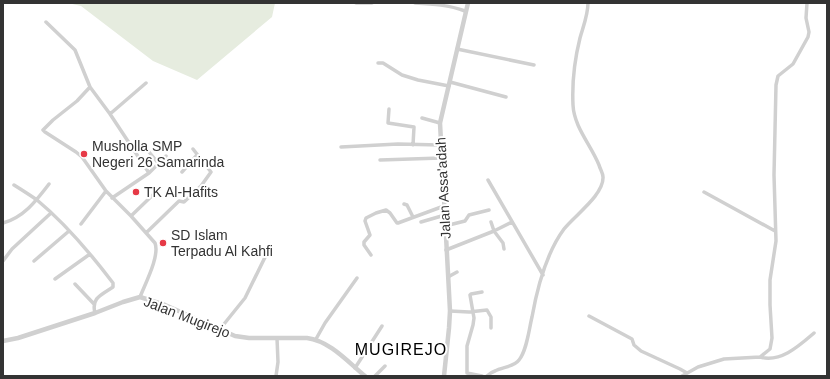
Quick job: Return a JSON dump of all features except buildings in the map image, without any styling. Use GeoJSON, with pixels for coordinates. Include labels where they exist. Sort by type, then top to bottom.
{"type":"FeatureCollection","features":[{"type":"Feature","properties":{"kind":"street"},"geometry":{"type":"LineString","coordinates":[[356,3],[372,3]]}},
{"type":"Feature","properties":{"kind":"street"},"geometry":{"type":"LineString","coordinates":[[415,3],[454,6],[465,11]]}},
{"type":"Feature","properties":{"kind":"street","name":"Jalan Assa'adah"},"geometry":{"type":"LineString","coordinates":[[444,376],[450,311],[440,145],[440,122],[468,3]]}},
{"type":"Feature","properties":{"kind":"street"},"geometry":{"type":"LineString","coordinates":[[487,376],[494,371],[513,365],[520,360],[526,344],[536,296],[554,244],[565,228],[597,193],[601,185],[603,176],[595,156],[574,117],[573,104],[573,84],[577,50],[588,3]]}},
{"type":"Feature","properties":{"kind":"street"},"geometry":{"type":"LineString","coordinates":[[760,357],[770,349],[772,338],[770,276],[776,241],[774,175],[776,85],[778,76],[793,64],[808,37],[809,32],[806,18],[807,3]]}},
{"type":"Feature","properties":{"kind":"street"},"geometry":{"type":"LineString","coordinates":[[46,22],[75,50],[90,87],[110,114],[149,174]]}},
{"type":"Feature","properties":{"kind":"street"},"geometry":{"type":"LineString","coordinates":[[458,49],[534,65]]}},
{"type":"Feature","properties":{"kind":"street"},"geometry":{"type":"LineString","coordinates":[[378,63],[383,63],[407,77],[449,84],[506,97]]}},
{"type":"Feature","properties":{"kind":"street"},"geometry":{"type":"LineString","coordinates":[[110,114],[146,83]]}},
{"type":"Feature","properties":{"kind":"street"},"geometry":{"type":"LineString","coordinates":[[90,87],[77,101],[53,120],[44,130],[82,157],[106,191],[147,232],[155,243],[156,255],[140,297]]}},
{"type":"Feature","properties":{"kind":"street"},"geometry":{"type":"LineString","coordinates":[[389,109],[388,123],[413,126],[414,145]]}},
{"type":"Feature","properties":{"kind":"street"},"geometry":{"type":"LineString","coordinates":[[422,118],[440,122]]}},
{"type":"Feature","properties":{"kind":"street"},"geometry":{"type":"LineString","coordinates":[[341,147],[440,145]]}},
{"type":"Feature","properties":{"kind":"street"},"geometry":{"type":"LineString","coordinates":[[147,232],[178,201],[184,202],[201,186],[211,172],[193,149]]}},
{"type":"Feature","properties":{"kind":"street"},"geometry":{"type":"LineString","coordinates":[[149,152],[158,164]]}},
{"type":"Feature","properties":{"kind":"street"},"geometry":{"type":"LineString","coordinates":[[182,172],[197,155]]}},
{"type":"Feature","properties":{"kind":"street"},"geometry":{"type":"LineString","coordinates":[[112,198],[149,174],[166,156]]}},
{"type":"Feature","properties":{"kind":"street"},"geometry":{"type":"LineString","coordinates":[[380,160],[441,158]]}},
{"type":"Feature","properties":{"kind":"street"},"geometry":{"type":"LineString","coordinates":[[488,180],[543,275]]}},
{"type":"Feature","properties":{"kind":"street"},"geometry":{"type":"LineString","coordinates":[[3,223],[18,218],[37,200],[49,184]]}},
{"type":"Feature","properties":{"kind":"street"},"geometry":{"type":"LineString","coordinates":[[14,185],[37,200],[51,213],[90,254],[114,285],[96,300],[94,304]]}},
{"type":"Feature","properties":{"kind":"street"},"geometry":{"type":"LineString","coordinates":[[131,216],[160,188]]}},
{"type":"Feature","properties":{"kind":"street"},"geometry":{"type":"LineString","coordinates":[[81,224],[106,191]]}},
{"type":"Feature","properties":{"kind":"street"},"geometry":{"type":"LineString","coordinates":[[704,192],[775,230]]}},
{"type":"Feature","properties":{"kind":"street"},"geometry":{"type":"LineString","coordinates":[[404,204],[407,205],[413,217]]}},
{"type":"Feature","properties":{"kind":"street"},"geometry":{"type":"LineString","coordinates":[[371,255],[364,245],[364,242],[370,235],[366,218],[386,210],[390,212],[397,223],[444,206]]}},
{"type":"Feature","properties":{"kind":"street"},"geometry":{"type":"LineString","coordinates":[[445,226],[465,221],[469,215],[489,210]]}},
{"type":"Feature","properties":{"kind":"street"},"geometry":{"type":"LineString","coordinates":[[3,261],[12,249],[51,213]]}},
{"type":"Feature","properties":{"kind":"street"},"geometry":{"type":"LineString","coordinates":[[421,222],[445,215]]}},
{"type":"Feature","properties":{"kind":"street"},"geometry":{"type":"LineString","coordinates":[[491,222],[494,231],[504,249]]}},
{"type":"Feature","properties":{"kind":"street"},"geometry":{"type":"LineString","coordinates":[[446,250],[494,231],[512,222]]}},
{"type":"Feature","properties":{"kind":"street"},"geometry":{"type":"LineString","coordinates":[[34,261],[69,231]]}},
{"type":"Feature","properties":{"kind":"street"},"geometry":{"type":"LineString","coordinates":[[220,329],[245,298],[272,245]]}},
{"type":"Feature","properties":{"kind":"street"},"geometry":{"type":"LineString","coordinates":[[55,279],[90,254]]}},
{"type":"Feature","properties":{"kind":"street"},"geometry":{"type":"LineString","coordinates":[[448,276],[457,272]]}},
{"type":"Feature","properties":{"kind":"street"},"geometry":{"type":"LineString","coordinates":[[357,278],[327,319],[316,339],[337,353],[365,376]]}},
{"type":"Feature","properties":{"kind":"street"},"geometry":{"type":"LineString","coordinates":[[75,284],[94,304],[95,313]]}},
{"type":"Feature","properties":{"kind":"street"},"geometry":{"type":"LineString","coordinates":[[482,292],[470,295],[474,325],[467,346],[466,372],[482,376]]}},
{"type":"Feature","properties":{"kind":"street","name":"Jalan Mugirejo"},"geometry":{"type":"LineString","coordinates":[[3,341],[18,338],[140,297],[165,305],[241,337],[316,339]]}},
{"type":"Feature","properties":{"kind":"street"},"geometry":{"type":"LineString","coordinates":[[450,311],[488,311],[492,322],[490,328]]}},
{"type":"Feature","properties":{"kind":"street"},"geometry":{"type":"LineString","coordinates":[[589,316],[632,339],[635,346],[641,351],[687,373]]}},
{"type":"Feature","properties":{"kind":"street"},"geometry":{"type":"LineString","coordinates":[[355,368],[382,326]]}},
{"type":"Feature","properties":{"kind":"street"},"geometry":{"type":"LineString","coordinates":[[682,376],[706,364],[724,359],[764,358],[784,355],[814,333]]}},
{"type":"Feature","properties":{"kind":"street"},"geometry":{"type":"LineString","coordinates":[[276,338],[278,362],[276,376]]}},
{"type":"Feature","properties":{"kind":"street"},"geometry":{"type":"LineString","coordinates":[[375,376],[385,366]]}},
{"type":"Feature","properties":{"kind":"shaded area"},"geometry":{"type":"Polygon","coordinates":[[[68,3],[275,3],[272,17],[197,80],[153,61],[81,6],[68,3]]]}},
{"type":"Feature","properties":{"kind":"place","name":"Musholla SMP Negeri 26 Samarinda"},"geometry":{"type":"Point","coordinates":[84,154]}},
{"type":"Feature","properties":{"kind":"place","name":"TK Al-Hafits"},"geometry":{"type":"Point","coordinates":[136,192]}},
{"type":"Feature","properties":{"kind":"place","name":"SD Islam Terpadu Al Kahfi"},"geometry":{"type":"Point","coordinates":[163,243]}},
{"type":"Feature","properties":{"kind":"district","name":"MUGIREJO"},"geometry":{"type":"Point","coordinates":[401,349]}}]}
